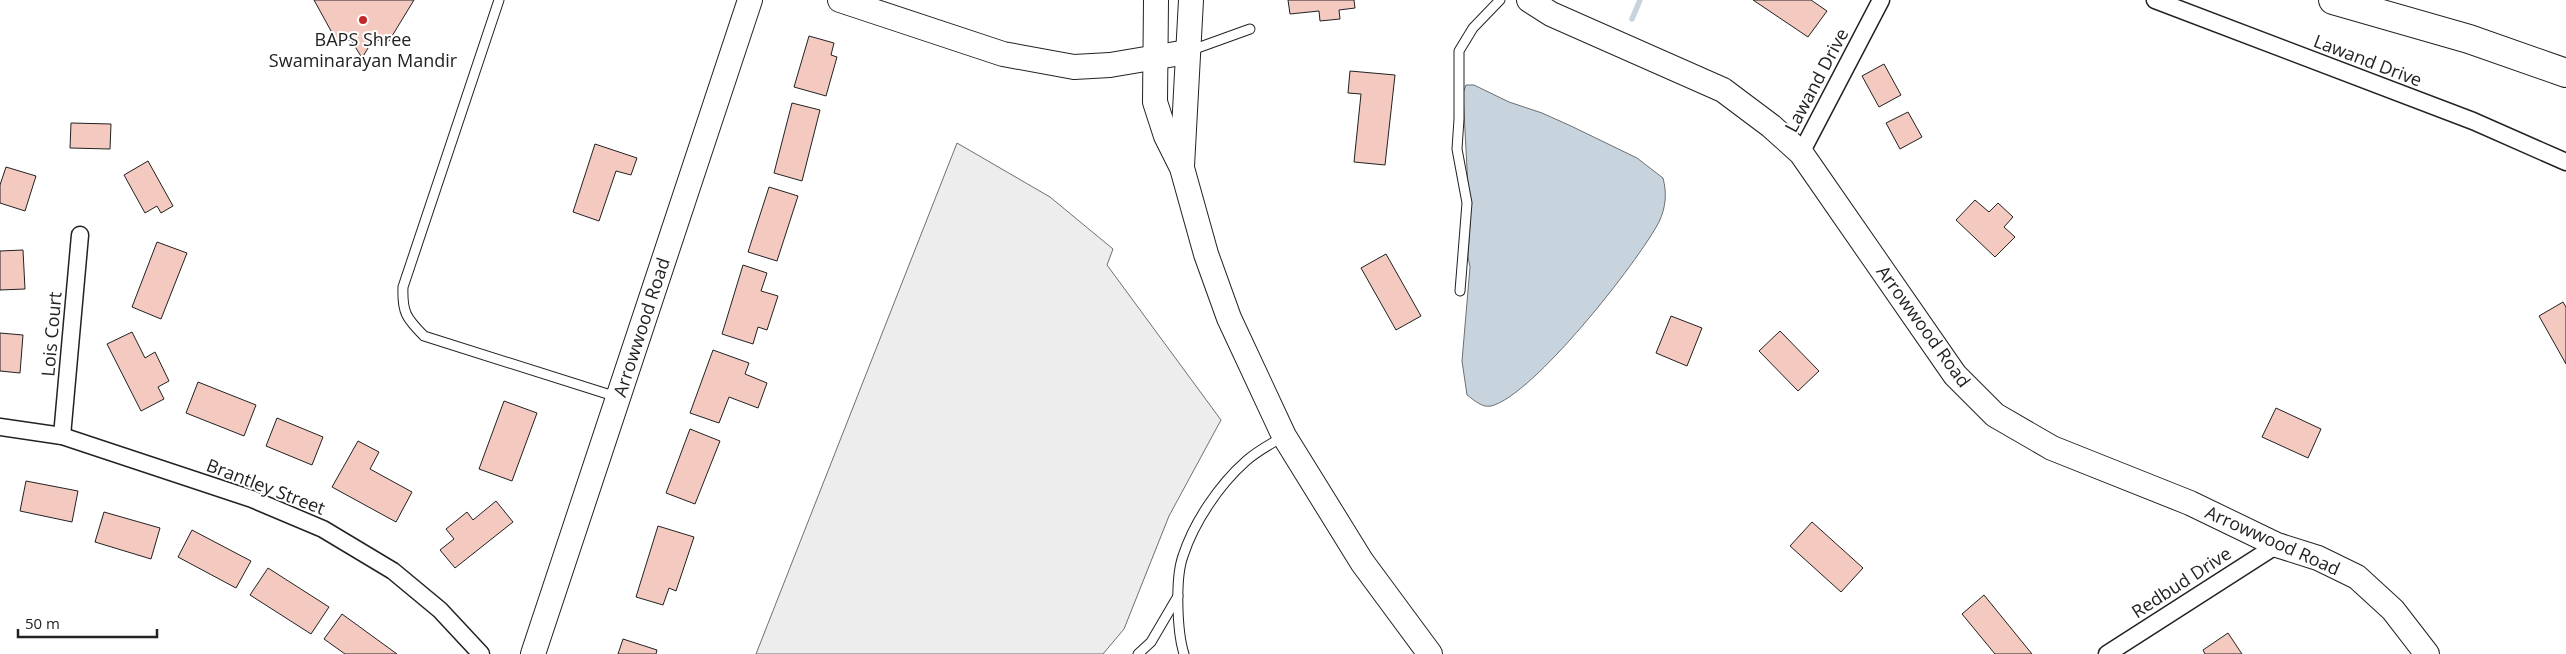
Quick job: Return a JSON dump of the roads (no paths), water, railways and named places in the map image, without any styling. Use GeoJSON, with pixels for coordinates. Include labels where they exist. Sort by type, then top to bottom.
{"type":"FeatureCollection","features":[{"type":"Feature","properties":{"kind":"highway"},"geometry":{"type":"LineString","coordinates":[[2333,0],[2469,39]]}},
{"type":"Feature","properties":{"kind":"highway"},"geometry":{"type":"LineString","coordinates":[[2375,0],[2469,39],[2566,73]]}},
{"type":"Feature","properties":{"kind":"street","name":"Arrowwood Road"},"geometry":{"type":"LineString","coordinates":[[533,654],[750,0]]}},
{"type":"Feature","properties":{"kind":"street"},"geometry":{"type":"LineString","coordinates":[[840,0],[1003,54],[1074,67],[1110,65],[1154,56],[1187,52]]}},
{"type":"Feature","properties":{"kind":"street"},"geometry":{"type":"LineString","coordinates":[[1156,0],[1155,102],[1166,136],[1182,168],[1206,254],[1229,318],[1284,436],[1362,562],[1430,654]]}},
{"type":"Feature","properties":{"kind":"street"},"geometry":{"type":"LineString","coordinates":[[1182,168],[1191,0]]}},
{"type":"Feature","properties":{"kind":"street","name":"Arrowwood Road"},"geometry":{"type":"LineString","coordinates":[[1529,0],[1551,14],[1723,90],[1771,126],[1801,153],[1955,375],[1996,415],[2052,448],[2190,503],[2277,545],[2318,558],[2357,577],[2393,610],[2427,654]]}},
{"type":"Feature","properties":{"kind":"street","name":"Lawand Drive"},"geometry":{"type":"LineString","coordinates":[[1801,153],[1881,0]]}},
{"type":"Feature","properties":{"kind":"street","name":"Lawand Drive"},"geometry":{"type":"LineString","coordinates":[[2155,0],[2472,121],[2566,162]]}},
{"type":"Feature","properties":{"kind":"street","name":"Lois Court"},"geometry":{"type":"LineString","coordinates":[[62,436],[80,235]]}},
{"type":"Feature","properties":{"kind":"street","name":"Brantley Street"},"geometry":{"type":"LineString","coordinates":[[0,427],[62,436],[252,499],[323,529],[392,571],[440,610],[481,654]]}},
{"type":"Feature","properties":{"kind":"street","name":"Redbud Drive"},"geometry":{"type":"LineString","coordinates":[[2107,654],[2277,545]]}},
{"type":"Feature","properties":{"kind":"lane"},"geometry":{"type":"LineString","coordinates":[[499,0],[403,287],[402,307],[409,322],[424,336],[618,398]]}},
{"type":"Feature","properties":{"kind":"lane"},"geometry":{"type":"LineString","coordinates":[[1460,291],[1467,203],[1457,149],[1459,118],[1458,51],[1473,28],[1500,0]]}},
{"type":"Feature","properties":{"kind":"lane"},"geometry":{"type":"LineString","coordinates":[[1187,52],[1250,29]]}},
{"type":"Feature","properties":{"kind":"lane"},"geometry":{"type":"LineString","coordinates":[[1184,654],[1180,642],[1178,596],[1182,557],[1199,522],[1219,490],[1246,461],[1284,436]]}},
{"type":"Feature","properties":{"kind":"lane"},"geometry":{"type":"LineString","coordinates":[[1138,654],[1151,642],[1178,596]]}},
{"type":"Feature","properties":{"kind":"waterway"},"geometry":{"type":"LineString","coordinates":[[1632,19],[1640,0]]}},
{"type":"Feature","properties":{"kind":"place","name":"BAPS Shree Swaminarayan Mandir"},"geometry":{"type":"Point","coordinates":[363,20]}}]}
